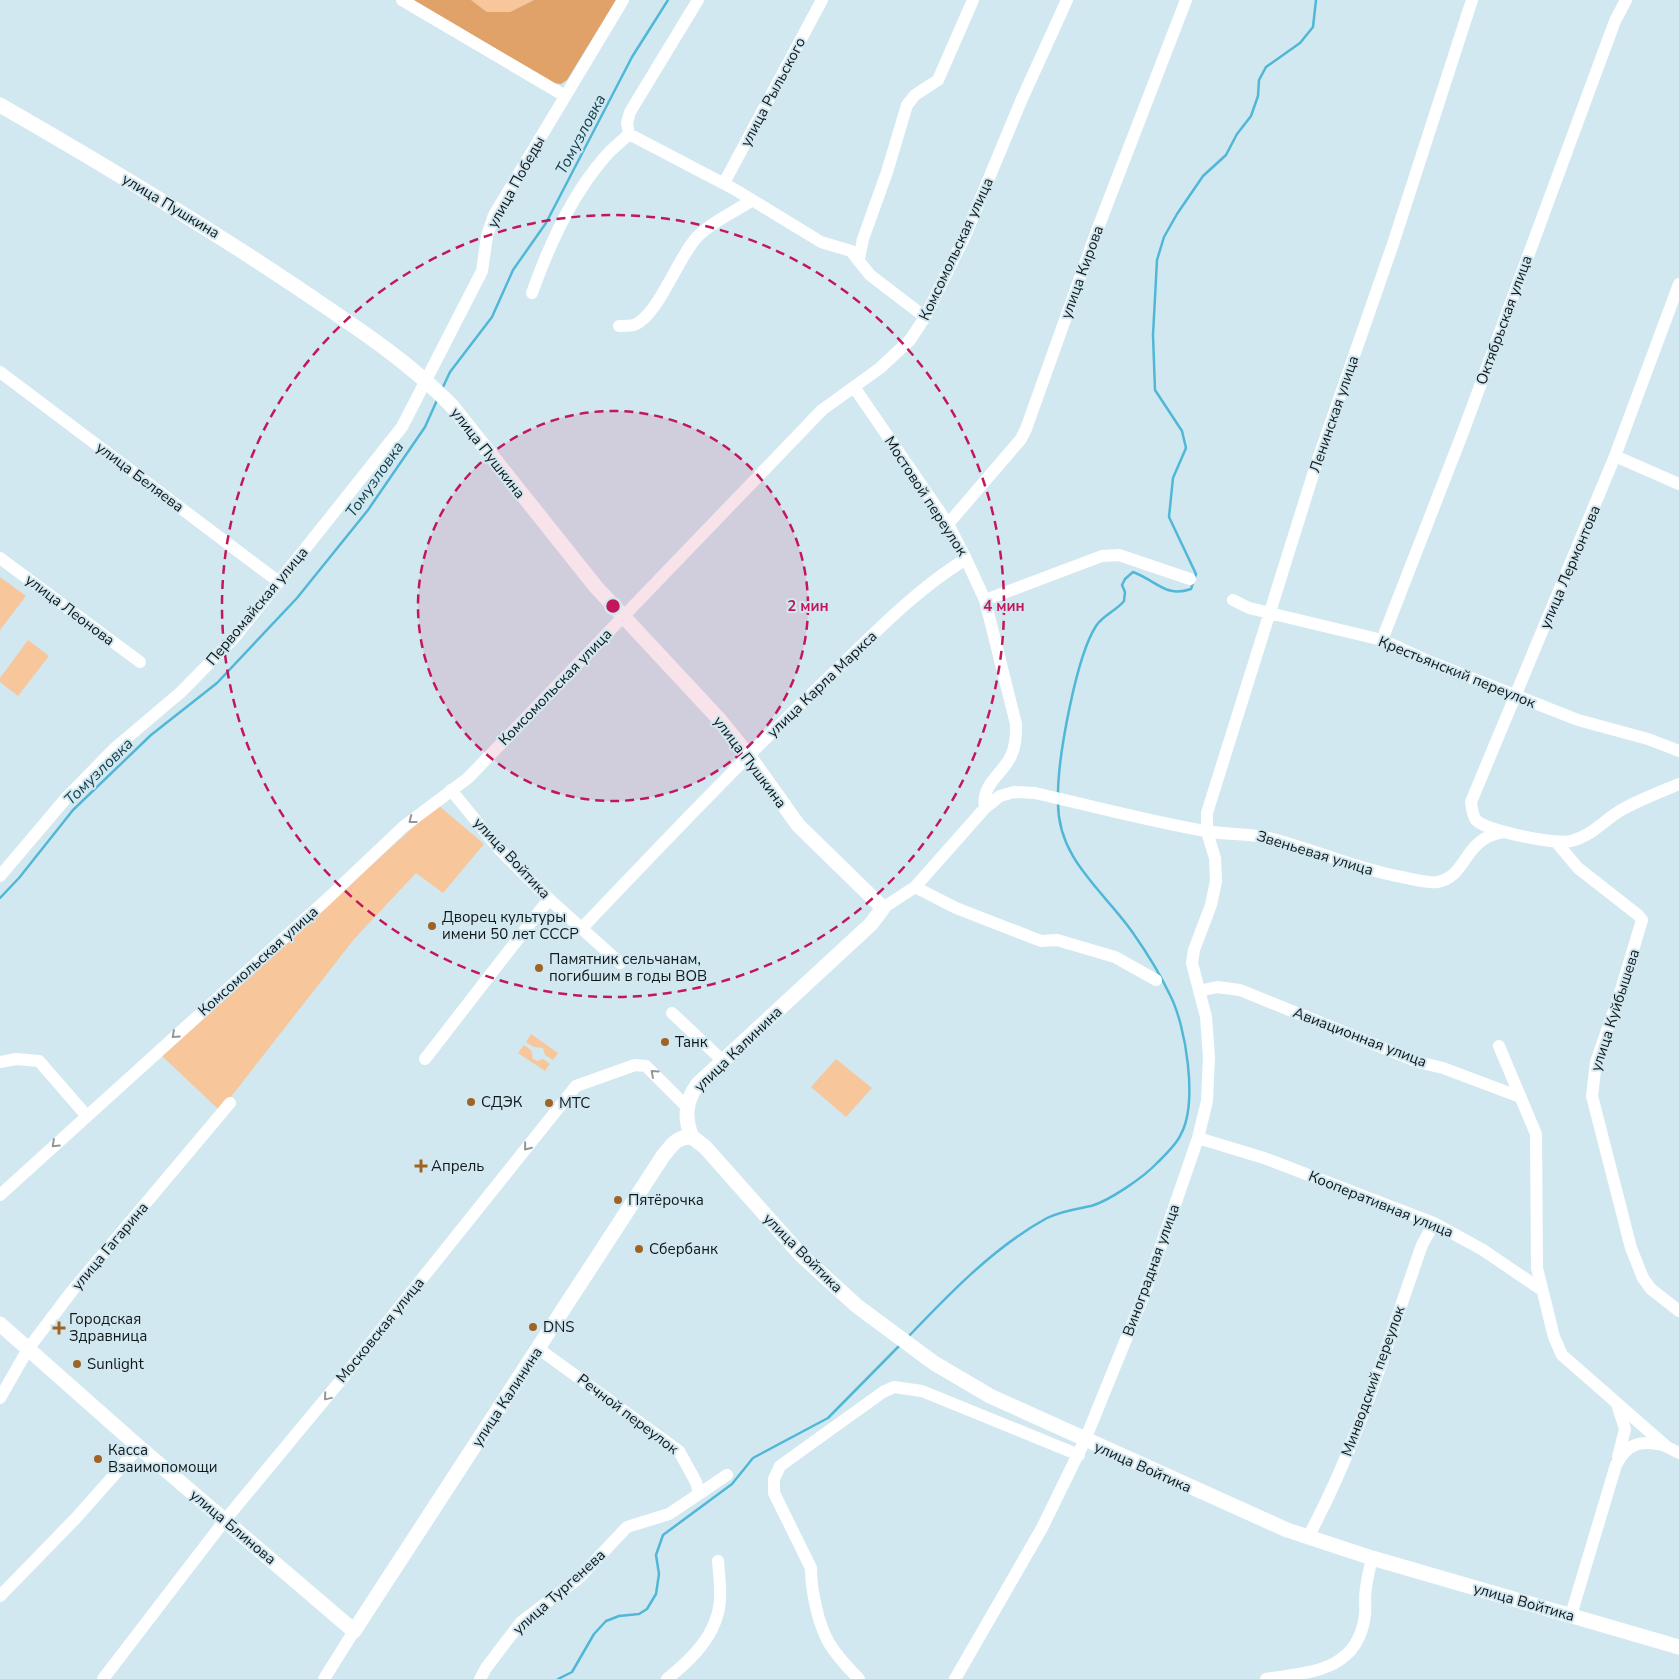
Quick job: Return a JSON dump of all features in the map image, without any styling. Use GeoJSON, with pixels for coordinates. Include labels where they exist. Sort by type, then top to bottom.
{"type":"FeatureCollection","features":[{"type":"Feature","properties":{"kind":"main road","name":"улица Пушкина"},"geometry":{"type":"LineString","coordinates":[[0,105],[104,165],[228,241],[367,334],[427,381],[451,406],[596,588],[686,683],[748,755],[798,825],[883,908]]}},
{"type":"Feature","properties":{"kind":"main road","name":"улица Калинина"},"geometry":{"type":"LineString","coordinates":[[354,1631],[663,1156],[675,1141],[682,1137],[692,1137],[687,1125],[690,1094],[698,1084],[871,924],[883,908]]}},
{"type":"Feature","properties":{"kind":"main road","name":"улица Войтика"},"geometry":{"type":"LineString","coordinates":[[692,1137],[705,1147],[801,1255],[856,1306],[934,1363],[990,1396],[1264,1521],[1372,1558],[1679,1647]]}},
{"type":"Feature","properties":{"kind":"main road","name":"улица Блинова"},"geometry":{"type":"LineString","coordinates":[[0,1324],[139,1447],[354,1631]]}},
{"type":"Feature","properties":{"kind":"street"},"geometry":{"type":"LineString","coordinates":[[402,0],[564,96]]}},
{"type":"Feature","properties":{"kind":"street","name":"улица Победы"},"geometry":{"type":"LineString","coordinates":[[427,381],[482,271],[487,236],[494,215],[623,0]]}},
{"type":"Feature","properties":{"kind":"street"},"geometry":{"type":"LineString","coordinates":[[629,134],[627,122],[630,112],[698,0]]}},
{"type":"Feature","properties":{"kind":"street","name":"улица Рыльского"},"geometry":{"type":"LineString","coordinates":[[724,183],[822,0]]}},
{"type":"Feature","properties":{"kind":"street"},"geometry":{"type":"LineString","coordinates":[[859,259],[863,239],[887,172],[906,105],[915,95],[938,80],[974,0]]}},
{"type":"Feature","properties":{"kind":"street","name":"Комсомольская улица"},"geometry":{"type":"LineString","coordinates":[[0,1195],[86,1115],[326,900],[403,827],[468,778],[822,410],[880,368],[910,340],[925,317],[965,236],[1020,101],[1066,0]]}},
{"type":"Feature","properties":{"kind":"street","name":"улица Кирова"},"geometry":{"type":"LineString","coordinates":[[948,524],[1021,439],[1026,429],[1096,233],[1186,0]]}},
{"type":"Feature","properties":{"kind":"street","name":"Ленинская улица"},"geometry":{"type":"LineString","coordinates":[[1208,832],[1207,813],[1213,792],[1271,613],[1316,465],[1393,244],[1472,0]]}},
{"type":"Feature","properties":{"kind":"street","name":"Октябрьская улица"},"geometry":{"type":"LineString","coordinates":[[1382,640],[1463,432],[1615,21],[1626,0]]}},
{"type":"Feature","properties":{"kind":"street"},"geometry":{"type":"LineString","coordinates":[[629,134],[724,183],[821,242],[851,251],[870,275],[925,317]]}},
{"type":"Feature","properties":{"kind":"street"},"geometry":{"type":"LineString","coordinates":[[532,293],[546,252],[575,199],[605,157],[629,134]]}},
{"type":"Feature","properties":{"kind":"street"},"geometry":{"type":"LineString","coordinates":[[619,326],[633,325],[641,321],[655,305],[688,248],[698,236],[752,200]]}},
{"type":"Feature","properties":{"kind":"street","name":"улица Лермонтова"},"geometry":{"type":"LineString","coordinates":[[1557,843],[1503,832],[1477,821],[1473,815],[1471,802],[1615,456],[1679,284]]}},
{"type":"Feature","properties":{"kind":"street","name":"улица Беляева"},"geometry":{"type":"LineString","coordinates":[[0,372],[279,582]]}},
{"type":"Feature","properties":{"kind":"street","name":"Первомайская улица"},"geometry":{"type":"LineString","coordinates":[[0,876],[67,797],[115,748],[181,692],[234,638],[402,427],[427,381]]}},
{"type":"Feature","properties":{"kind":"street","name":"Мостовой переулок"},"geometry":{"type":"LineString","coordinates":[[854,387],[948,524],[985,600],[1016,724],[1016,741],[1011,756],[986,790],[984,798],[985,808]]}},
{"type":"Feature","properties":{"kind":"street"},"geometry":{"type":"LineString","coordinates":[[1615,456],[1679,484]]}},
{"type":"Feature","properties":{"kind":"street"},"geometry":{"type":"LineString","coordinates":[[985,600],[1102,556],[1119,555],[1190,579]]}},
{"type":"Feature","properties":{"kind":"street","name":"улица Леонова"},"geometry":{"type":"LineString","coordinates":[[0,558],[140,662]]}},
{"type":"Feature","properties":{"kind":"street","name":"улица Карла Маркса"},"geometry":{"type":"LineString","coordinates":[[582,928],[748,755],[901,608],[966,559]]}},
{"type":"Feature","properties":{"kind":"street","name":"Крестьянский переулок"},"geometry":{"type":"LineString","coordinates":[[1233,600],[1249,608],[1382,640],[1578,720],[1648,739],[1679,751]]}},
{"type":"Feature","properties":{"kind":"street"},"geometry":{"type":"LineString","coordinates":[[1557,843],[1572,841],[1586,835],[1622,810],[1679,784]]}},
{"type":"Feature","properties":{"kind":"street","name":"улица Войтика"},"geometry":{"type":"LineString","coordinates":[[451,790],[499,849],[549,899],[620,963]]}},
{"type":"Feature","properties":{"kind":"street","name":"улица Калинина"},"geometry":{"type":"LineString","coordinates":[[883,908],[915,887],[985,808],[1000,796],[1014,792],[1078,803]]}},
{"type":"Feature","properties":{"kind":"street","name":"Звеньевая улица"},"geometry":{"type":"LineString","coordinates":[[1078,803],[1208,832],[1250,834],[1384,874],[1435,882],[1447,880],[1456,873],[1465,856],[1480,840],[1489,834],[1503,832]]}},
{"type":"Feature","properties":{"kind":"street","name":"Виноградная улица"},"geometry":{"type":"LineString","coordinates":[[955,1679],[1042,1528],[1085,1440],[1144,1295],[1198,1138],[1207,1101],[1209,1057],[1206,1017],[1192,963],[1194,950],[1212,905],[1216,881],[1215,858],[1208,832]]}},
{"type":"Feature","properties":{"kind":"street","name":"улица Куйбышева"},"geometry":{"type":"LineString","coordinates":[[1557,843],[1578,868],[1642,920],[1620,993],[1596,1062],[1592,1096],[1631,1248],[1643,1278],[1651,1290],[1679,1311]]}},
{"type":"Feature","properties":{"kind":"street"},"geometry":{"type":"LineString","coordinates":[[915,887],[956,908],[1041,940],[1057,940],[1115,957],[1156,980]]}},
{"type":"Feature","properties":{"kind":"street"},"geometry":{"type":"LineString","coordinates":[[425,1059],[549,899]]}},
{"type":"Feature","properties":{"kind":"street","name":"Авиационная улица"},"geometry":{"type":"LineString","coordinates":[[1199,992],[1217,987],[1240,990],[1418,1062],[1443,1068],[1520,1097]]}},
{"type":"Feature","properties":{"kind":"street"},"geometry":{"type":"LineString","coordinates":[[672,1013],[723,1061]]}},
{"type":"Feature","properties":{"kind":"street"},"geometry":{"type":"LineString","coordinates":[[1499,1046],[1536,1134],[1537,1268],[1554,1337],[1562,1355],[1667,1447]]}},
{"type":"Feature","properties":{"kind":"street"},"geometry":{"type":"LineString","coordinates":[[0,1062],[16,1059],[39,1061],[86,1115]]}},
{"type":"Feature","properties":{"kind":"street","name":"Московская улица"},"geometry":{"type":"LineString","coordinates":[[103,1679],[225,1520],[341,1380],[576,1086],[582,1082],[635,1065],[646,1066],[688,1108]]}},
{"type":"Feature","properties":{"kind":"street","name":"улица Гагарина"},"geometry":{"type":"LineString","coordinates":[[0,1398],[28,1349],[72,1291],[230,1103]]}},
{"type":"Feature","properties":{"kind":"street","name":"Кооперативная улица"},"geometry":{"type":"LineString","coordinates":[[1198,1138],[1264,1158],[1434,1223],[1483,1250],[1542,1290]]}},
{"type":"Feature","properties":{"kind":"street","name":"Минводский переулок"},"geometry":{"type":"LineString","coordinates":[[1308,1537],[1329,1499],[1351,1447],[1422,1245],[1434,1223]]}},
{"type":"Feature","properties":{"kind":"street","name":"Речной переулок"},"geometry":{"type":"LineString","coordinates":[[539,1349],[679,1451],[696,1482],[699,1493]]}},
{"type":"Feature","properties":{"kind":"street"},"geometry":{"type":"LineString","coordinates":[[859,1679],[828,1642],[816,1607],[811,1581],[811,1568],[774,1493],[774,1479],[780,1466],[883,1392],[894,1387],[922,1390],[1078,1455]]}},
{"type":"Feature","properties":{"kind":"street"},"geometry":{"type":"LineString","coordinates":[[1571,1615],[1625,1429],[1617,1404]]}},
{"type":"Feature","properties":{"kind":"street"},"geometry":{"type":"LineString","coordinates":[[1616,1465],[1623,1452],[1635,1444],[1654,1443],[1679,1453]]}},
{"type":"Feature","properties":{"kind":"street"},"geometry":{"type":"LineString","coordinates":[[0,1596],[76,1518],[139,1447]]}},
{"type":"Feature","properties":{"kind":"street","name":"улица Тургенева"},"geometry":{"type":"LineString","coordinates":[[480,1679],[486,1668],[521,1622],[578,1578],[627,1527],[668,1514],[727,1475]]}},
{"type":"Feature","properties":{"kind":"street"},"geometry":{"type":"LineString","coordinates":[[1266,1679],[1314,1671],[1333,1665],[1347,1656],[1361,1631],[1365,1615],[1366,1589],[1372,1558]]}},
{"type":"Feature","properties":{"kind":"street"},"geometry":{"type":"LineString","coordinates":[[667,1679],[702,1647],[710,1635],[718,1615],[720,1599],[718,1561]]}},
{"type":"Feature","properties":{"kind":"street","name":"улица Калинина"},"geometry":{"type":"LineString","coordinates":[[325,1678],[354,1631]]}},
{"type":"Feature","properties":{"kind":"shaded area"},"geometry":{"type":"Polygon","coordinates":[[[412,0],[471,0],[487,12],[510,12],[534,0],[616,0],[567,80],[561,84],[552,83],[412,0]]]}},
{"type":"Feature","properties":{"kind":"shaded area"},"geometry":{"type":"Polygon","coordinates":[[[471,0],[534,0],[510,12],[487,12],[471,0]]]}},
{"type":"Feature","properties":{"kind":"shaded area"},"geometry":{"type":"Polygon","coordinates":[[[0,577],[26,596],[0,630],[0,577]]]}},
{"type":"Feature","properties":{"kind":"shaded area"},"geometry":{"type":"Polygon","coordinates":[[[28,640],[49,656],[18,696],[0,682],[0,678],[28,640]]]}},
{"type":"Feature","properties":{"kind":"shaded area"},"geometry":{"type":"Polygon","coordinates":[[[438,805],[484,844],[443,893],[416,873],[355,938],[223,1107],[217,1108],[161,1055],[438,805]]]}},
{"type":"Feature","properties":{"kind":"shaded area"},"geometry":{"type":"Polygon","coordinates":[[[531,1034],[558,1053],[553,1060],[545,1055],[543,1048],[534,1047],[526,1042],[531,1034]]]}},
{"type":"Feature","properties":{"kind":"shaded area"},"geometry":{"type":"Polygon","coordinates":[[[524,1045],[531,1050],[533,1059],[537,1061],[543,1059],[550,1064],[545,1071],[518,1053],[524,1045]]]}},
{"type":"Feature","properties":{"kind":"shaded area"},"geometry":{"type":"Polygon","coordinates":[[[836,1059],[872,1088],[846,1117],[811,1087],[836,1059]]]}},
{"type":"Feature","properties":{"kind":"waterway","name":"Томузловка"},"geometry":{"type":"LineString","coordinates":[[442,389],[450,372],[492,317],[513,270],[546,223],[632,57],[668,0]]}},
{"type":"Feature","properties":{"kind":"waterway"},"geometry":{"type":"LineString","coordinates":[[1058,795],[1065,733],[1075,683],[1082,660],[1096,626],[1124,601],[1125,592],[1122,585],[1125,579],[1133,572],[1168,590],[1182,591],[1191,589],[1196,574],[1169,517],[1173,478],[1186,448],[1182,431],[1155,390],[1153,335],[1157,260],[1164,237],[1203,176],[1226,155],[1237,134],[1251,116],[1258,96],[1259,80],[1266,67],[1300,43],[1313,27],[1316,0]]}},
{"type":"Feature","properties":{"kind":"waterway","name":"Томузловка"},"geometry":{"type":"LineString","coordinates":[[0,898],[19,878],[73,810],[151,735],[217,683],[297,598],[368,510],[425,427],[438,398]]}},
{"type":"Feature","properties":{"kind":"waterway"},"geometry":{"type":"LineString","coordinates":[[907,1338],[973,1272],[1027,1230],[1047,1218],[1098,1203],[1126,1188],[1144,1175],[1174,1145],[1181,1134],[1186,1120],[1189,1103],[1188,1064],[1176,1009],[1162,979],[1138,941],[1074,858],[1060,823],[1058,803]]}},
{"type":"Feature","properties":{"kind":"waterway"},"geometry":{"type":"LineString","coordinates":[[558,1679],[572,1672],[594,1634],[606,1621],[619,1616],[639,1614],[647,1609],[656,1594],[659,1574],[656,1555],[663,1535],[732,1484],[753,1458],[828,1418],[900,1345]]}},
{"type":"Feature","properties":{"kind":"place","name":"Дворец культуры имени 50 лет СССР"},"geometry":{"type":"Point","coordinates":[432,926]}},
{"type":"Feature","properties":{"kind":"place","name":"Памятник сельчанам, погибшим в годы ВОВ"},"geometry":{"type":"Point","coordinates":[539,968]}},
{"type":"Feature","properties":{"kind":"place","name":"Танк"},"geometry":{"type":"Point","coordinates":[665,1042]}},
{"type":"Feature","properties":{"kind":"place","name":"СДЭК"},"geometry":{"type":"Point","coordinates":[471,1102]}},
{"type":"Feature","properties":{"kind":"place","name":"МТС"},"geometry":{"type":"Point","coordinates":[549,1103]}},
{"type":"Feature","properties":{"kind":"place","name":"Апрель"},"geometry":{"type":"Point","coordinates":[421,1166]}},
{"type":"Feature","properties":{"kind":"place","name":"Пятёрочка"},"geometry":{"type":"Point","coordinates":[618,1200]}},
{"type":"Feature","properties":{"kind":"place","name":"Сбербанк"},"geometry":{"type":"Point","coordinates":[639,1249]}},
{"type":"Feature","properties":{"kind":"place","name":"DNS"},"geometry":{"type":"Point","coordinates":[533,1327]}},
{"type":"Feature","properties":{"kind":"place","name":"Городская Здравница"},"geometry":{"type":"Point","coordinates":[59,1328]}},
{"type":"Feature","properties":{"kind":"place","name":"Sunlight"},"geometry":{"type":"Point","coordinates":[77,1364]}},
{"type":"Feature","properties":{"kind":"place","name":"Касса Взаимопомощи"},"geometry":{"type":"Point","coordinates":[98,1459]}}]}
